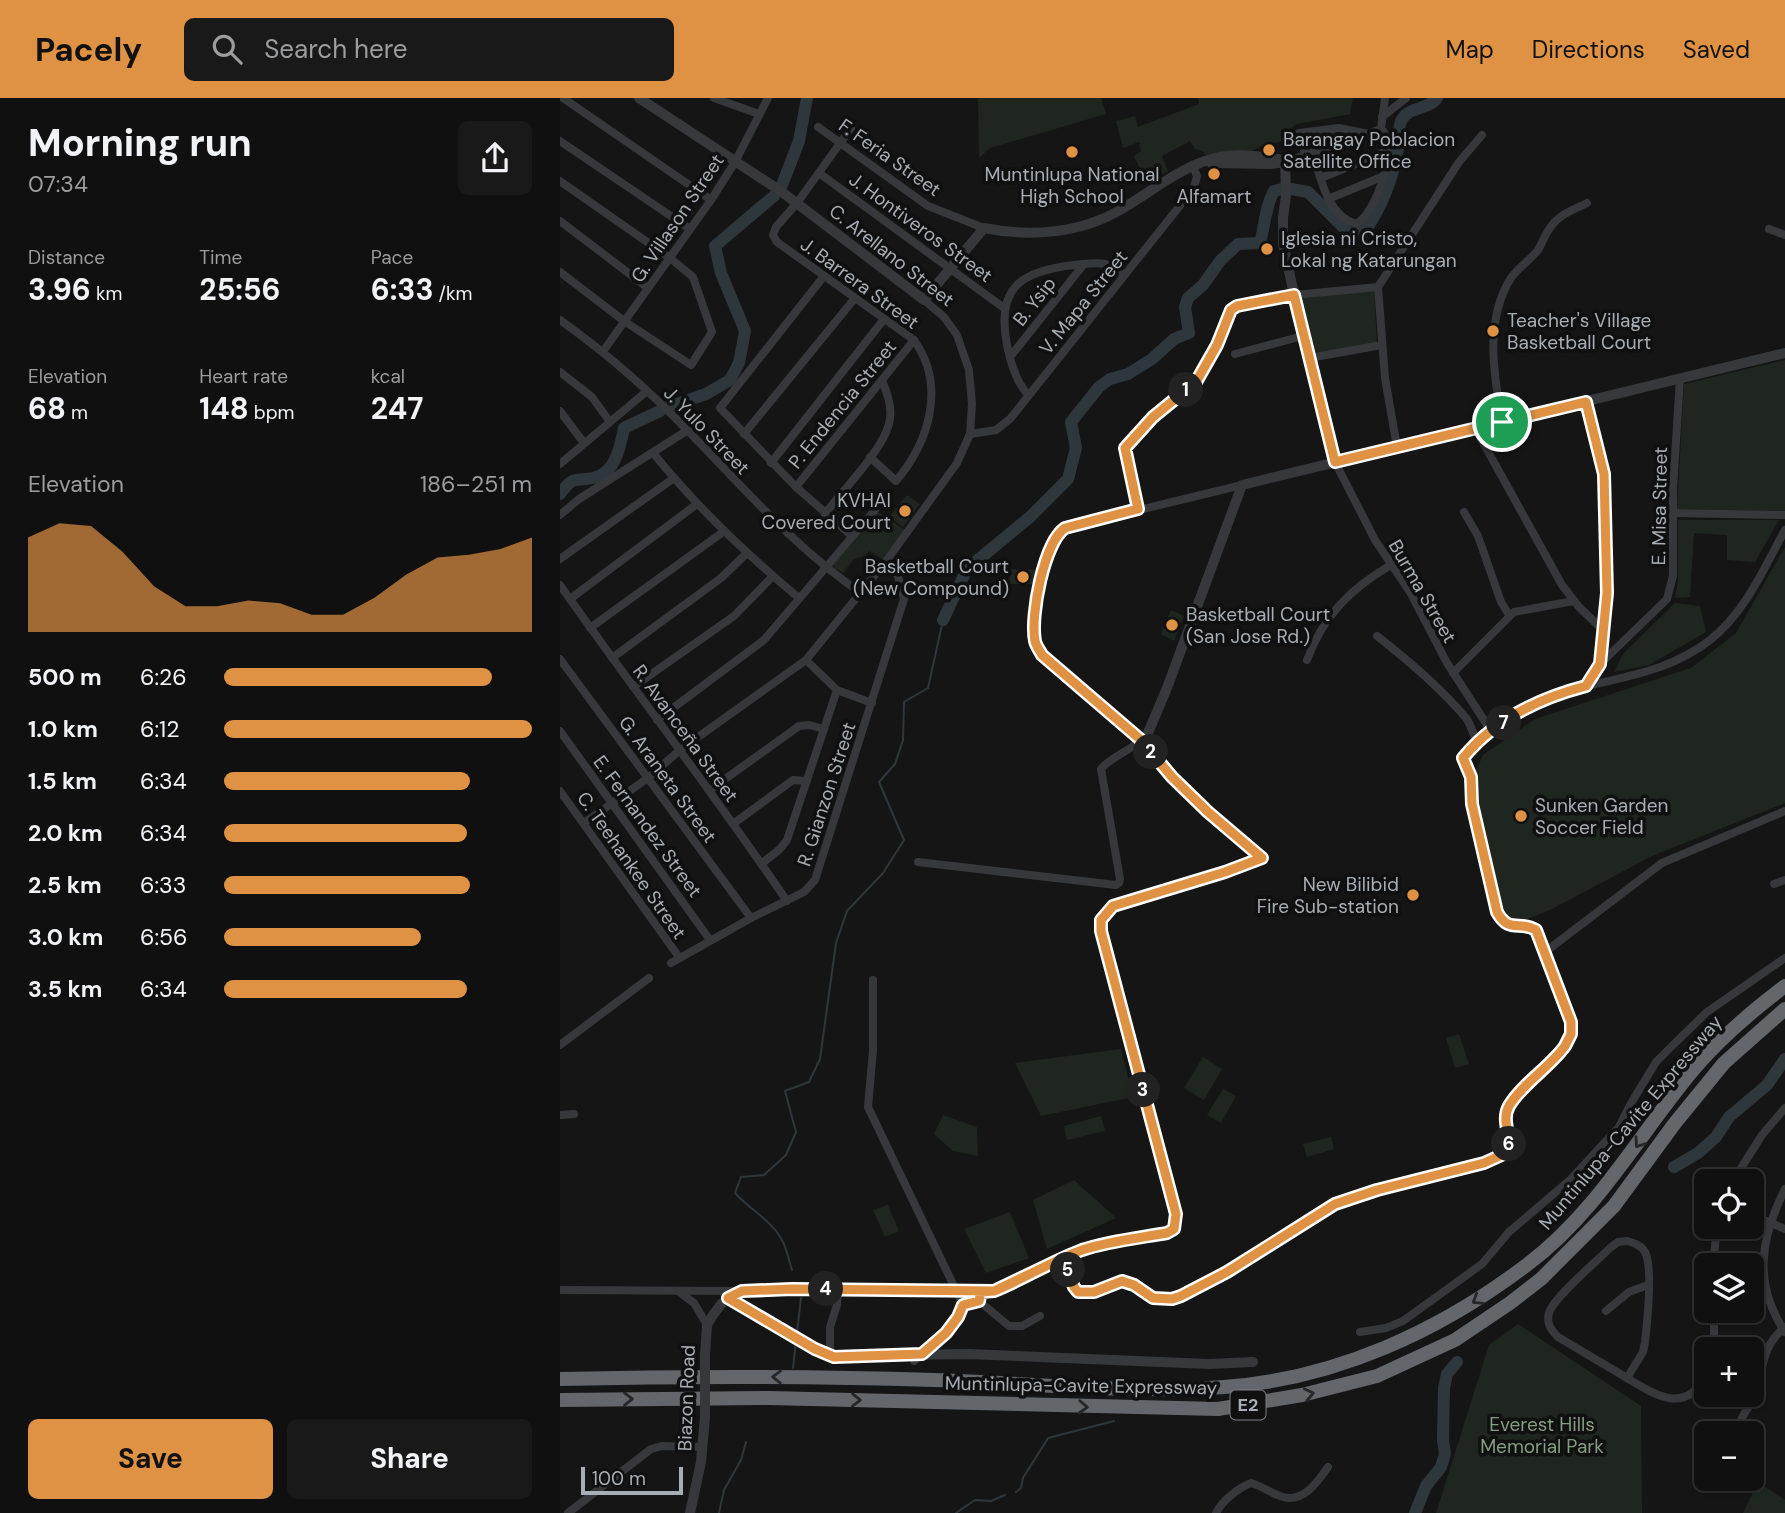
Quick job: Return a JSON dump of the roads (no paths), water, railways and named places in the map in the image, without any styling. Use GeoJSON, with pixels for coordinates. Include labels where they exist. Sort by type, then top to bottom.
{"type":"FeatureCollection","features":[{"type":"Feature","properties":{"kind":"highway","name":"Muntinlupa-Cavite Expressway"},"geometry":{"type":"LineString","coordinates":[[560,1379],[769,1376],[1088,1387],[1225,1387],[1282,1378],[1352,1361],[1404,1340],[1453,1315],[1499,1286],[1557,1240],[1597,1198],[1694,1070],[1742,1020],[1785,986]]}},
{"type":"Feature","properties":{"kind":"highway","name":"Muntinlupa-Cavite Expressway"},"geometry":{"type":"LineString","coordinates":[[560,1400],[769,1398],[1219,1409],[1302,1395],[1377,1376],[1454,1340],[1541,1279],[1614,1206],[1675,1123],[1724,1063],[1749,1038],[1785,1009]]}},
{"type":"Feature","properties":{"kind":"street"},"geometry":{"type":"LineString","coordinates":[[563,98],[711,200]]}},
{"type":"Feature","properties":{"kind":"street","name":"C. Arellano Street"},"geometry":{"type":"LineString","coordinates":[[584,823],[806,660],[887,560],[957,463],[970,434],[972,388],[965,354],[957,335],[944,317],[797,203],[639,98]]}},
{"type":"Feature","properties":{"kind":"street"},"geometry":{"type":"LineString","coordinates":[[714,98],[759,114]]}},
{"type":"Feature","properties":{"kind":"street","name":"G. Villason Street"},"geometry":{"type":"LineString","coordinates":[[604,350],[711,200],[735,162],[768,98]]}},
{"type":"Feature","properties":{"kind":"street"},"geometry":{"type":"LineString","coordinates":[[1368,134],[1339,128],[1299,133],[1328,199],[1334,209],[1351,222],[1359,223],[1371,207],[1384,176],[1387,136],[1381,129],[1385,98]]}},
{"type":"Feature","properties":{"kind":"street"},"geometry":{"type":"LineString","coordinates":[[1382,117],[1406,98]]}},
{"type":"Feature","properties":{"kind":"street","name":"F. Feria Street"},"geometry":{"type":"LineString","coordinates":[[818,127],[929,205],[984,228]]}},
{"type":"Feature","properties":{"kind":"street"},"geometry":{"type":"LineString","coordinates":[[797,203],[851,128]]}},
{"type":"Feature","properties":{"kind":"street"},"geometry":{"type":"LineString","coordinates":[[924,300],[984,228],[1021,233],[1075,227],[1120,210],[1193,166],[1228,156],[1285,161],[1310,155],[1381,129]]}},
{"type":"Feature","properties":{"kind":"street"},"geometry":{"type":"LineString","coordinates":[[1397,447],[1385,378],[1378,287],[1459,162],[1482,135]]}},
{"type":"Feature","properties":{"kind":"street"},"geometry":{"type":"LineString","coordinates":[[560,141],[690,229]]}},
{"type":"Feature","properties":{"kind":"street"},"geometry":{"type":"LineString","coordinates":[[1321,178],[1387,151]]}},
{"type":"Feature","properties":{"kind":"street"},"geometry":{"type":"LineString","coordinates":[[1285,161],[1283,243],[1335,462]]}},
{"type":"Feature","properties":{"kind":"street","name":"V. Mapa Street"},"geometry":{"type":"LineString","coordinates":[[970,434],[986,433],[1004,425],[1194,188],[1197,176],[1193,166]]}},
{"type":"Feature","properties":{"kind":"street","name":"J. Hontiveros Street"},"geometry":{"type":"LineString","coordinates":[[820,173],[1004,308]]}},
{"type":"Feature","properties":{"kind":"street"},"geometry":{"type":"LineString","coordinates":[[1328,199],[1384,176]]}},
{"type":"Feature","properties":{"kind":"street"},"geometry":{"type":"LineString","coordinates":[[560,181],[693,277],[712,332],[691,365],[624,321],[560,272]]}},
{"type":"Feature","properties":{"kind":"street","name":"J. Barrera Street"},"geometry":{"type":"LineString","coordinates":[[797,203],[776,227],[773,235],[778,242],[914,340],[925,360],[933,396],[924,435],[905,471],[896,481],[870,457]]}},
{"type":"Feature","properties":{"kind":"street"},"geometry":{"type":"LineString","coordinates":[[1502,422],[1495,380],[1494,338],[1504,292],[1512,276],[1540,248],[1556,218],[1587,204]]}},
{"type":"Feature","properties":{"kind":"street"},"geometry":{"type":"LineString","coordinates":[[560,221],[648,288]]}},
{"type":"Feature","properties":{"kind":"street"},"geometry":{"type":"LineString","coordinates":[[1769,229],[1785,235]]}},
{"type":"Feature","properties":{"kind":"street"},"geometry":{"type":"LineString","coordinates":[[1028,395],[1019,384],[1004,327],[1004,308],[1018,283],[1036,271],[1084,264],[1109,263],[1124,275]]}},
{"type":"Feature","properties":{"kind":"street","name":"B. Ysip"},"geometry":{"type":"LineString","coordinates":[[1010,357],[1084,264]]}},
{"type":"Feature","properties":{"kind":"street"},"geometry":{"type":"LineString","coordinates":[[824,276],[720,408],[771,463],[852,536]]}},
{"type":"Feature","properties":{"kind":"street"},"geometry":{"type":"LineString","coordinates":[[1138,509],[1127,461],[1127,445],[1153,417],[1199,378],[1233,307],[1294,295],[1378,287]]}},
{"type":"Feature","properties":{"kind":"street"},"geometry":{"type":"LineString","coordinates":[[744,434],[855,298]]}},
{"type":"Feature","properties":{"kind":"street","name":"J. Yulo Street"},"geometry":{"type":"LineString","coordinates":[[560,320],[604,350],[688,430],[778,525],[861,593]]}},
{"type":"Feature","properties":{"kind":"street"},"geometry":{"type":"LineString","coordinates":[[771,463],[884,320]]}},
{"type":"Feature","properties":{"kind":"street"},"geometry":{"type":"LineString","coordinates":[[1235,354],[1303,336]]}},
{"type":"Feature","properties":{"kind":"street","name":"P. Endencia Street"},"geometry":{"type":"LineString","coordinates":[[796,487],[914,340]]}},
{"type":"Feature","properties":{"kind":"street"},"geometry":{"type":"LineString","coordinates":[[1309,358],[1382,345]]}},
{"type":"Feature","properties":{"kind":"street"},"geometry":{"type":"LineString","coordinates":[[918,1358],[946,1333],[963,1305],[980,1296],[1095,1246],[1167,1233],[1174,1229],[1177,1219],[1101,931],[1101,920],[1113,906],[1262,858],[1172,777],[1144,742],[1042,655],[1035,642],[1034,623],[1044,563],[1060,532],[1065,528],[1138,509],[1785,353]]}},
{"type":"Feature","properties":{"kind":"street"},"geometry":{"type":"LineString","coordinates":[[560,372],[592,397],[610,422]]}},
{"type":"Feature","properties":{"kind":"street","name":"E. Misa Street"},"geometry":{"type":"LineString","coordinates":[[1586,686],[1600,664],[1667,598],[1673,576],[1673,513],[1680,378]]}},
{"type":"Feature","properties":{"kind":"street"},"geometry":{"type":"LineString","coordinates":[[825,514],[886,432],[890,418],[887,392],[882,381]]}},
{"type":"Feature","properties":{"kind":"street"},"geometry":{"type":"LineString","coordinates":[[560,464],[648,391]]}},
{"type":"Feature","properties":{"kind":"street"},"geometry":{"type":"LineString","coordinates":[[1586,402],[1599,447],[1606,501],[1607,593],[1600,664]]}},
{"type":"Feature","properties":{"kind":"street"},"geometry":{"type":"LineString","coordinates":[[560,412],[584,443]]}},
{"type":"Feature","properties":{"kind":"street"},"geometry":{"type":"LineString","coordinates":[[1475,428],[1542,550],[1574,601],[1605,632]]}},
{"type":"Feature","properties":{"kind":"street"},"geometry":{"type":"LineString","coordinates":[[560,515],[579,499],[688,430]]}},
{"type":"Feature","properties":{"kind":"street"},"geometry":{"type":"LineString","coordinates":[[653,453],[723,532],[799,598]]}},
{"type":"Feature","properties":{"kind":"street","name":"Burma Street"},"geometry":{"type":"LineString","coordinates":[[1335,462],[1453,673],[1491,731]]}},
{"type":"Feature","properties":{"kind":"street"},"geometry":{"type":"LineString","coordinates":[[560,559],[674,478]]}},
{"type":"Feature","properties":{"kind":"street"},"geometry":{"type":"LineString","coordinates":[[918,862],[1116,886],[1119,883],[1102,767],[1144,742],[1167,688],[1242,485]]}},
{"type":"Feature","properties":{"kind":"street"},"geometry":{"type":"LineString","coordinates":[[570,599],[697,504]]}},
{"type":"Feature","properties":{"kind":"street"},"geometry":{"type":"LineString","coordinates":[[657,720],[764,640],[875,510]]}},
{"type":"Feature","properties":{"kind":"street"},"geometry":{"type":"LineString","coordinates":[[1464,512],[1478,536],[1501,602],[1509,615]]}},
{"type":"Feature","properties":{"kind":"street"},"geometry":{"type":"LineString","coordinates":[[1673,513],[1785,515]]}},
{"type":"Feature","properties":{"kind":"street"},"geometry":{"type":"LineString","coordinates":[[1063,1258],[1078,1292],[1094,1292],[1122,1281],[1134,1285],[1153,1298],[1172,1299],[1194,1291],[1227,1272],[1335,1204],[1500,1157],[1508,1149],[1505,1121],[1510,1106],[1559,1054],[1571,1034],[1569,1014],[1536,930],[1505,923],[1497,912],[1472,804],[1471,777],[1463,758],[1491,731],[1549,697],[1644,674],[1680,660],[1712,639],[1746,600],[1785,530]]}},
{"type":"Feature","properties":{"kind":"street"},"geometry":{"type":"LineString","coordinates":[[590,628],[723,532]]}},
{"type":"Feature","properties":{"kind":"street"},"geometry":{"type":"LineString","coordinates":[[612,658],[721,578],[746,554]]}},
{"type":"Feature","properties":{"kind":"street","name":"R. Gianzon Street"},"geometry":{"type":"LineString","coordinates":[[675,960],[804,892],[815,880],[904,599],[898,576],[887,560]]}},
{"type":"Feature","properties":{"kind":"street"},"geometry":{"type":"LineString","coordinates":[[1307,660],[1316,635],[1347,596],[1364,580],[1391,565]]}},
{"type":"Feature","properties":{"kind":"street"},"geometry":{"type":"LineString","coordinates":[[633,687],[734,616],[773,576]]}},
{"type":"Feature","properties":{"kind":"street","name":"R. Avanceña Street"},"geometry":{"type":"LineString","coordinates":[[560,585],[710,790],[787,901]]}},
{"type":"Feature","properties":{"kind":"street"},"geometry":{"type":"LineString","coordinates":[[1453,673],[1509,615],[1522,608],[1574,601]]}},
{"type":"Feature","properties":{"kind":"street"},"geometry":{"type":"LineString","coordinates":[[1377,636],[1449,700],[1471,726],[1478,742]]}},
{"type":"Feature","properties":{"kind":"street","name":"G. Araneta Street"},"geometry":{"type":"LineString","coordinates":[[560,659],[751,918]]}},
{"type":"Feature","properties":{"kind":"street"},"geometry":{"type":"LineString","coordinates":[[806,660],[837,690],[872,703]]}},
{"type":"Feature","properties":{"kind":"street"},"geometry":{"type":"LineString","coordinates":[[761,864],[787,840],[837,690]]}},
{"type":"Feature","properties":{"kind":"street"},"geometry":{"type":"LineString","coordinates":[[710,790],[799,726],[809,725],[824,729]]}},
{"type":"Feature","properties":{"kind":"street","name":"E. Fernandez Street"},"geometry":{"type":"LineString","coordinates":[[560,731],[709,940]]}},
{"type":"Feature","properties":{"kind":"street"},"geometry":{"type":"LineString","coordinates":[[733,824],[793,780],[807,781]]}},
{"type":"Feature","properties":{"kind":"street","name":"C. Teehankee Street"},"geometry":{"type":"LineString","coordinates":[[560,791],[675,960]]}},
{"type":"Feature","properties":{"kind":"street"},"geometry":{"type":"LineString","coordinates":[[1545,952],[1662,863],[1785,811]]}},
{"type":"Feature","properties":{"kind":"street"},"geometry":{"type":"LineString","coordinates":[[1774,884],[1785,880]]}},
{"type":"Feature","properties":{"kind":"street"},"geometry":{"type":"LineString","coordinates":[[1360,1332],[1386,1328],[1403,1321],[1482,1264],[1509,1232],[1571,1179],[1619,1127],[1656,1062],[1707,1012],[1785,958]]}},
{"type":"Feature","properties":{"kind":"street"},"geometry":{"type":"LineString","coordinates":[[560,1045],[649,978]]}},
{"type":"Feature","properties":{"kind":"street"},"geometry":{"type":"LineString","coordinates":[[873,980],[873,1050],[868,1107],[963,1305]]}},
{"type":"Feature","properties":{"kind":"street"},"geometry":{"type":"LineString","coordinates":[[1741,1169],[1762,1135],[1785,1108]]}},
{"type":"Feature","properties":{"kind":"street"},"geometry":{"type":"LineString","coordinates":[[560,1115],[574,1114]]}},
{"type":"Feature","properties":{"kind":"street"},"geometry":{"type":"LineString","coordinates":[[1740,1421],[1756,1394],[1762,1361],[1768,1346],[1784,1329],[1769,1302],[1763,1274],[1763,1256],[1770,1222],[1785,1189]]}},
{"type":"Feature","properties":{"kind":"street"},"geometry":{"type":"LineString","coordinates":[[1764,1220],[1785,1229]]}},
{"type":"Feature","properties":{"kind":"street"},"geometry":{"type":"LineString","coordinates":[[1627,1378],[1643,1352],[1648,1285],[1645,1251],[1627,1241],[1618,1242],[1560,1297],[1548,1316],[1552,1331],[1558,1337],[1627,1378],[1653,1393],[1670,1399],[1694,1391]]}},
{"type":"Feature","properties":{"kind":"street"},"geometry":{"type":"LineString","coordinates":[[1606,1311],[1629,1292],[1648,1285]]}},
{"type":"Feature","properties":{"kind":"street"},"geometry":{"type":"LineString","coordinates":[[830,1356],[830,1327],[837,1305],[838,1289]]}},
{"type":"Feature","properties":{"kind":"street"},"geometry":{"type":"LineString","coordinates":[[560,1290],[957,1291],[980,1296],[1010,1326],[1022,1326],[1040,1316]]}},
{"type":"Feature","properties":{"kind":"street","name":"Biazon Road"},"geometry":{"type":"LineString","coordinates":[[677,1290],[694,1303],[707,1325]]}},
{"type":"Feature","properties":{"kind":"street","name":"Biazon Road"},"geometry":{"type":"LineString","coordinates":[[690,1513],[703,1447],[707,1325],[718,1307],[742,1291]]}},
{"type":"Feature","properties":{"kind":"street"},"geometry":{"type":"LineString","coordinates":[[728,1298],[830,1356],[1209,1364],[1253,1362]]}},
{"type":"Feature","properties":{"kind":"street"},"geometry":{"type":"LineString","coordinates":[[568,1513],[652,1449],[662,1446],[703,1447]]}},
{"type":"Feature","properties":{"kind":"street"},"geometry":{"type":"LineString","coordinates":[[1216,1513],[1235,1493],[1251,1483],[1282,1497],[1298,1497],[1317,1483],[1328,1467]]}},
{"type":"Feature","properties":{"kind":"waterway"},"geometry":{"type":"LineString","coordinates":[[782,185],[799,141],[807,98]]}},
{"type":"Feature","properties":{"kind":"waterway"},"geometry":{"type":"LineString","coordinates":[[1291,189],[1308,192],[1349,233],[1365,231],[1390,182],[1401,121],[1408,113],[1429,105],[1437,98]]}},
{"type":"Feature","properties":{"kind":"waterway"},"geometry":{"type":"LineString","coordinates":[[943,620],[967,569],[1030,517],[1068,479],[1076,448],[1071,422],[1099,387],[1110,379],[1128,374],[1152,359],[1174,339],[1189,333],[1185,307],[1188,298],[1203,285],[1220,261],[1238,244],[1260,243],[1271,197],[1274,191],[1282,189]]}},
{"type":"Feature","properties":{"kind":"waterway"},"geometry":{"type":"LineString","coordinates":[[666,408],[706,394],[730,380],[739,363],[745,331],[721,273],[715,246],[774,196]]}},
{"type":"Feature","properties":{"kind":"waterway"},"geometry":{"type":"LineString","coordinates":[[560,494],[572,481],[593,478],[607,471],[616,458],[624,428],[660,411]]}},
{"type":"Feature","properties":{"kind":"waterway"},"geometry":{"type":"LineString","coordinates":[[792,1270],[779,1235],[735,1193],[741,1177],[764,1175],[786,1155],[796,1132],[785,1091],[809,1082],[820,1059],[836,943],[847,911],[883,873],[904,840],[879,782],[895,764],[903,740],[904,702],[928,688],[943,620]]}},
{"type":"Feature","properties":{"kind":"waterway"},"geometry":{"type":"LineString","coordinates":[[1674,1167],[1698,1153],[1716,1137],[1729,1117],[1767,1085],[1785,1059]]}},
{"type":"Feature","properties":{"kind":"waterway"},"geometry":{"type":"LineString","coordinates":[[797,1332],[801,1298]]}},
{"type":"Feature","properties":{"kind":"waterway"},"geometry":{"type":"LineString","coordinates":[[793,1368],[796,1341]]}},
{"type":"Feature","properties":{"kind":"waterway"},"geometry":{"type":"LineString","coordinates":[[1415,1513],[1426,1486],[1441,1467],[1445,1454],[1444,1388],[1447,1374],[1457,1362]]}},
{"type":"Feature","properties":{"kind":"waterway"},"geometry":{"type":"LineString","coordinates":[[1016,1492],[1021,1488],[1023,1478],[1048,1438],[1114,1421]]}},
{"type":"Feature","properties":{"kind":"waterway"},"geometry":{"type":"LineString","coordinates":[[719,1513],[724,1490],[741,1460],[746,1442]]}},
{"type":"Feature","properties":{"kind":"waterway"},"geometry":{"type":"LineString","coordinates":[[956,1513],[975,1500],[991,1501],[1005,1495]]}},
{"type":"Feature","properties":{"kind":"place","name":"Barangay Poblacion Satellite Office"},"geometry":{"type":"Point","coordinates":[1269,150]}},
{"type":"Feature","properties":{"kind":"place","name":"Muntinlupa National High School"},"geometry":{"type":"Point","coordinates":[1072,152]}},
{"type":"Feature","properties":{"kind":"place","name":"Alfamart"},"geometry":{"type":"Point","coordinates":[1214,174]}},
{"type":"Feature","properties":{"kind":"place","name":"Iglesia ni Cristo, Lokal ng Katarungan"},"geometry":{"type":"Point","coordinates":[1267,249]}},
{"type":"Feature","properties":{"kind":"place","name":"Teacher's Village Basketball Court"},"geometry":{"type":"Point","coordinates":[1493,331]}},
{"type":"Feature","properties":{"kind":"place","name":"KVHAI Covered Court"},"geometry":{"type":"Point","coordinates":[905,511]}},
{"type":"Feature","properties":{"kind":"place","name":"Basketball Court (New Compound)"},"geometry":{"type":"Point","coordinates":[1023,577]}},
{"type":"Feature","properties":{"kind":"place","name":"Basketball Court (San Jose Rd.)"},"geometry":{"type":"Point","coordinates":[1172,625]}},
{"type":"Feature","properties":{"kind":"place","name":"Sunken Garden Soccer Field"},"geometry":{"type":"Point","coordinates":[1521,816]}},
{"type":"Feature","properties":{"kind":"place","name":"New Bilibid Fire Sub-station"},"geometry":{"type":"Point","coordinates":[1413,895]}},
{"type":"Feature","properties":{"kind":"park label","name":"Everest Hills Memorial Park"},"geometry":{"type":"Point","coordinates":[1542,1435]}}]}
